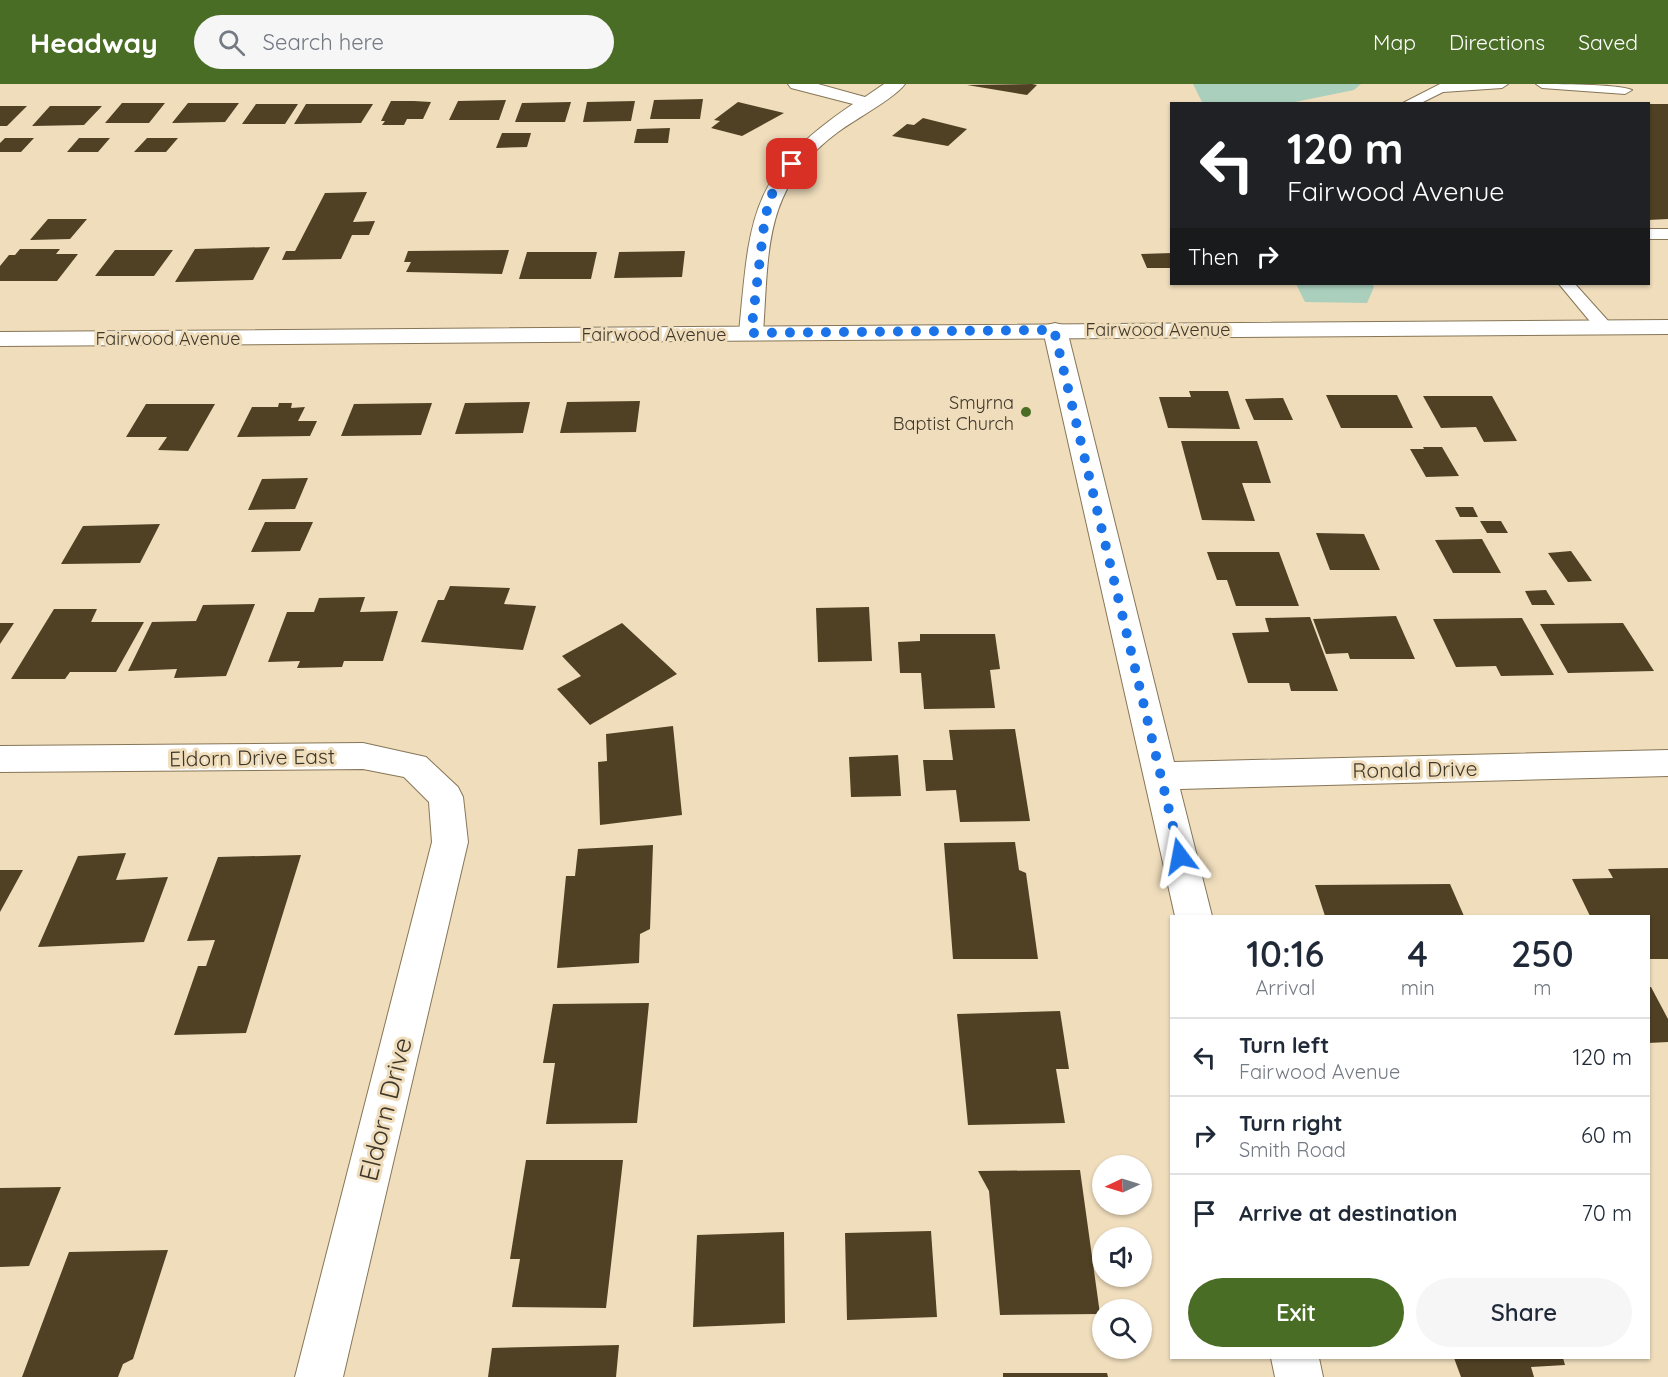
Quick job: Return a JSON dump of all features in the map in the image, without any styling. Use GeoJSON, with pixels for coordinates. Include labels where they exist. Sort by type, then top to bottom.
{"type":"FeatureCollection","features":[{"type":"Feature","properties":{"kind":"street"},"geometry":{"type":"LineString","coordinates":[[796,84],[868,103]]}},
{"type":"Feature","properties":{"kind":"street"},"geometry":{"type":"LineString","coordinates":[[751,333],[760,245],[773,191],[792,164],[824,135],[896,84]]}},
{"type":"Feature","properties":{"kind":"street","name":"Fairwood Avenue"},"geometry":{"type":"LineString","coordinates":[[0,339],[1668,327]]}},
{"type":"Feature","properties":{"kind":"street"},"geometry":{"type":"LineString","coordinates":[[1054,330],[1193,915]]}},
{"type":"Feature","properties":{"kind":"street","name":"Eldorn Drive East"},"geometry":{"type":"LineString","coordinates":[[0,759],[363,756],[414,766],[446,797],[450,842]]}},
{"type":"Feature","properties":{"kind":"street","name":"Ronald Drive"},"geometry":{"type":"LineString","coordinates":[[1161,776],[1668,763]]}},
{"type":"Feature","properties":{"kind":"street","name":"Eldorn Drive"},"geometry":{"type":"LineString","coordinates":[[319,1377],[450,842]]}},
{"type":"Feature","properties":{"kind":"street"},"geometry":{"type":"LineString","coordinates":[[1295,1359],[1299,1377]]}},
{"type":"Feature","properties":{"kind":"lane"},"geometry":{"type":"LineString","coordinates":[[1411,102],[1440,88],[1502,84]]}},
{"type":"Feature","properties":{"kind":"lane"},"geometry":{"type":"LineString","coordinates":[[1542,84],[1625,90]]}},
{"type":"Feature","properties":{"kind":"lane"},"geometry":{"type":"LineString","coordinates":[[1650,234],[1668,234]]}},
{"type":"Feature","properties":{"kind":"lane"},"geometry":{"type":"LineString","coordinates":[[1568,285],[1604,327]]}},
{"type":"Feature","properties":{"kind":"green space"},"geometry":{"type":"Polygon","coordinates":[[[1193,84],[1361,84],[1354,90],[1295,102],[1202,102],[1193,84]]]}},
{"type":"Feature","properties":{"kind":"green space"},"geometry":{"type":"Polygon","coordinates":[[[1296,285],[1373,285],[1374,287],[1367,303],[1305,302],[1296,285]]]}},
{"type":"Feature","properties":{"kind":"building"},"geometry":{"type":"Polygon","coordinates":[[[967,85],[1037,85],[1027,95],[967,85]]]}},
{"type":"Feature","properties":{"kind":"building"},"geometry":{"type":"Polygon","coordinates":[[[703,99],[700,119],[650,119],[654,100],[703,99]]]}},
{"type":"Feature","properties":{"kind":"building"},"geometry":{"type":"Polygon","coordinates":[[[506,100],[499,120],[449,120],[458,101],[506,100]]]}},
{"type":"Feature","properties":{"kind":"building"},"geometry":{"type":"Polygon","coordinates":[[[391,101],[431,102],[423,119],[407,119],[404,125],[382,125],[385,121],[381,121],[391,101]]]}},
{"type":"Feature","properties":{"kind":"building"},"geometry":{"type":"Polygon","coordinates":[[[635,101],[631,121],[583,122],[587,102],[635,101]]]}},
{"type":"Feature","properties":{"kind":"building"},"geometry":{"type":"Polygon","coordinates":[[[571,102],[565,122],[515,122],[522,103],[571,102]]]}},
{"type":"Feature","properties":{"kind":"building"},"geometry":{"type":"Polygon","coordinates":[[[738,102],[784,113],[742,136],[711,128],[720,121],[714,120],[738,102]]]}},
{"type":"Feature","properties":{"kind":"building"},"geometry":{"type":"Polygon","coordinates":[[[122,103],[165,103],[149,123],[105,123],[122,103]]]}},
{"type":"Feature","properties":{"kind":"building"},"geometry":{"type":"Polygon","coordinates":[[[188,103],[239,103],[225,122],[172,123],[188,103]]]}},
{"type":"Feature","properties":{"kind":"building"},"geometry":{"type":"Polygon","coordinates":[[[256,104],[298,104],[285,124],[242,124],[256,104]]]}},
{"type":"Feature","properties":{"kind":"building"},"geometry":{"type":"Polygon","coordinates":[[[306,104],[373,104],[361,123],[294,124],[306,104]]]}},
{"type":"Feature","properties":{"kind":"building"},"geometry":{"type":"Polygon","coordinates":[[[1650,104],[1668,104],[1668,219],[1650,220],[1650,104]]]}},
{"type":"Feature","properties":{"kind":"building"},"geometry":{"type":"Polygon","coordinates":[[[0,106],[27,106],[7,126],[0,126],[0,106]]]}},
{"type":"Feature","properties":{"kind":"building"},"geometry":{"type":"Polygon","coordinates":[[[50,106],[102,106],[84,125],[32,126],[50,106]]]}},
{"type":"Feature","properties":{"kind":"building"},"geometry":{"type":"Polygon","coordinates":[[[923,118],[967,129],[948,146],[892,136],[907,124],[914,125],[923,118]]]}},
{"type":"Feature","properties":{"kind":"building"},"geometry":{"type":"Polygon","coordinates":[[[670,128],[668,143],[634,143],[637,129],[670,128]]]}},
{"type":"Feature","properties":{"kind":"building"},"geometry":{"type":"Polygon","coordinates":[[[502,133],[531,133],[527,147],[496,148],[502,133]]]}},
{"type":"Feature","properties":{"kind":"building"},"geometry":{"type":"Polygon","coordinates":[[[5,138],[34,138],[21,152],[0,152],[0,143],[5,138]]]}},
{"type":"Feature","properties":{"kind":"building"},"geometry":{"type":"Polygon","coordinates":[[[79,138],[110,138],[98,152],[67,152],[79,138]]]}},
{"type":"Feature","properties":{"kind":"building"},"geometry":{"type":"Polygon","coordinates":[[[147,138],[178,138],[166,152],[134,152],[147,138]]]}},
{"type":"Feature","properties":{"kind":"building"},"geometry":{"type":"Polygon","coordinates":[[[367,192],[353,222],[375,221],[369,235],[352,235],[341,259],[282,260],[286,251],[295,251],[325,193],[367,192]]]}},
{"type":"Feature","properties":{"kind":"building"},"geometry":{"type":"Polygon","coordinates":[[[48,219],[87,219],[70,239],[30,240],[48,219]]]}},
{"type":"Feature","properties":{"kind":"building"},"geometry":{"type":"Polygon","coordinates":[[[270,247],[253,280],[175,282],[195,249],[270,247]]]}},
{"type":"Feature","properties":{"kind":"building"},"geometry":{"type":"Polygon","coordinates":[[[20,249],[60,249],[56,254],[78,254],[57,281],[0,281],[0,266],[9,255],[15,255],[20,249]]]}},
{"type":"Feature","properties":{"kind":"building"},"geometry":{"type":"Polygon","coordinates":[[[115,250],[173,250],[154,276],[95,276],[115,250]]]}},
{"type":"Feature","properties":{"kind":"building"},"geometry":{"type":"Polygon","coordinates":[[[509,250],[502,274],[406,272],[411,262],[404,262],[408,251],[509,250]]]}},
{"type":"Feature","properties":{"kind":"building"},"geometry":{"type":"Polygon","coordinates":[[[685,251],[682,277],[614,278],[619,252],[685,251]]]}},
{"type":"Feature","properties":{"kind":"building"},"geometry":{"type":"Polygon","coordinates":[[[527,252],[597,252],[591,279],[519,279],[527,252]]]}},
{"type":"Feature","properties":{"kind":"building"},"geometry":{"type":"Polygon","coordinates":[[[1170,253],[1170,268],[1147,268],[1141,254],[1170,253]]]}},
{"type":"Feature","properties":{"kind":"building"},"geometry":{"type":"Polygon","coordinates":[[[1189,391],[1228,391],[1240,429],[1168,428],[1159,397],[1191,397],[1189,391]]]}},
{"type":"Feature","properties":{"kind":"building"},"geometry":{"type":"Polygon","coordinates":[[[1326,395],[1397,395],[1413,428],[1341,428],[1326,395]]]}},
{"type":"Feature","properties":{"kind":"building"},"geometry":{"type":"Polygon","coordinates":[[[1423,396],[1492,396],[1517,441],[1484,442],[1476,427],[1441,428],[1423,396]]]}},
{"type":"Feature","properties":{"kind":"building"},"geometry":{"type":"Polygon","coordinates":[[[1283,398],[1293,420],[1254,420],[1245,399],[1283,398]]]}},
{"type":"Feature","properties":{"kind":"building"},"geometry":{"type":"Polygon","coordinates":[[[640,401],[636,432],[560,433],[567,402],[640,401]]]}},
{"type":"Feature","properties":{"kind":"building"},"geometry":{"type":"Polygon","coordinates":[[[530,402],[523,433],[455,434],[465,403],[530,402]]]}},
{"type":"Feature","properties":{"kind":"building"},"geometry":{"type":"Polygon","coordinates":[[[279,403],[292,403],[291,408],[305,407],[298,421],[317,421],[310,436],[237,437],[252,407],[278,407],[279,403]]]}},
{"type":"Feature","properties":{"kind":"building"},"geometry":{"type":"Polygon","coordinates":[[[432,403],[421,435],[341,436],[354,404],[432,403]]]}},
{"type":"Feature","properties":{"kind":"building"},"geometry":{"type":"Polygon","coordinates":[[[146,404],[215,404],[188,451],[158,450],[167,437],[126,437],[146,404]]]}},
{"type":"Feature","properties":{"kind":"building"},"geometry":{"type":"Polygon","coordinates":[[[1181,441],[1257,441],[1271,483],[1242,483],[1255,521],[1202,520],[1181,441]]]}},
{"type":"Feature","properties":{"kind":"building"},"geometry":{"type":"Polygon","coordinates":[[[1423,447],[1442,447],[1459,476],[1426,477],[1410,449],[1424,449],[1423,447]]]}},
{"type":"Feature","properties":{"kind":"building"},"geometry":{"type":"Polygon","coordinates":[[[308,478],[295,509],[248,510],[262,479],[308,478]]]}},
{"type":"Feature","properties":{"kind":"building"},"geometry":{"type":"Polygon","coordinates":[[[1455,507],[1473,507],[1478,517],[1460,517],[1455,507]]]}},
{"type":"Feature","properties":{"kind":"building"},"geometry":{"type":"Polygon","coordinates":[[[1480,521],[1501,521],[1508,533],[1487,533],[1480,521]]]}},
{"type":"Feature","properties":{"kind":"building"},"geometry":{"type":"Polygon","coordinates":[[[265,522],[313,522],[300,551],[251,552],[265,522]]]}},
{"type":"Feature","properties":{"kind":"building"},"geometry":{"type":"Polygon","coordinates":[[[160,524],[140,563],[61,564],[83,526],[160,524]]]}},
{"type":"Feature","properties":{"kind":"building"},"geometry":{"type":"Polygon","coordinates":[[[1316,533],[1364,534],[1380,570],[1330,570],[1316,533]]]}},
{"type":"Feature","properties":{"kind":"building"},"geometry":{"type":"Polygon","coordinates":[[[1482,539],[1501,573],[1453,573],[1435,540],[1482,539]]]}},
{"type":"Feature","properties":{"kind":"building"},"geometry":{"type":"Polygon","coordinates":[[[1571,551],[1592,581],[1568,582],[1548,553],[1571,551]]]}},
{"type":"Feature","properties":{"kind":"building"},"geometry":{"type":"Polygon","coordinates":[[[1207,552],[1279,552],[1299,606],[1236,606],[1227,580],[1217,580],[1207,552]]]}},
{"type":"Feature","properties":{"kind":"building"},"geometry":{"type":"Polygon","coordinates":[[[450,586],[510,588],[504,604],[536,606],[523,650],[421,642],[438,600],[444,600],[450,586]]]}},
{"type":"Feature","properties":{"kind":"building"},"geometry":{"type":"Polygon","coordinates":[[[1546,590],[1555,605],[1532,605],[1525,591],[1546,590]]]}},
{"type":"Feature","properties":{"kind":"building"},"geometry":{"type":"Polygon","coordinates":[[[365,597],[360,612],[398,611],[383,661],[344,661],[342,667],[297,668],[300,661],[268,662],[287,612],[314,612],[319,598],[365,597]]]}},
{"type":"Feature","properties":{"kind":"building"},"geometry":{"type":"Polygon","coordinates":[[[255,604],[226,676],[174,678],[177,669],[128,671],[152,622],[196,621],[203,605],[255,604]]]}},
{"type":"Feature","properties":{"kind":"building"},"geometry":{"type":"Polygon","coordinates":[[[869,607],[872,661],[818,662],[816,608],[869,607]]]}},
{"type":"Feature","properties":{"kind":"building"},"geometry":{"type":"Polygon","coordinates":[[[54,609],[97,609],[91,622],[144,622],[116,672],[70,672],[65,679],[11,679],[54,609]]]}},
{"type":"Feature","properties":{"kind":"building"},"geometry":{"type":"Polygon","coordinates":[[[1396,616],[1415,659],[1350,659],[1348,653],[1326,654],[1313,619],[1396,616]]]}},
{"type":"Feature","properties":{"kind":"building"},"geometry":{"type":"Polygon","coordinates":[[[1310,617],[1338,691],[1291,691],[1289,683],[1248,683],[1232,633],[1269,632],[1265,618],[1310,617]]]}},
{"type":"Feature","properties":{"kind":"building"},"geometry":{"type":"Polygon","coordinates":[[[1522,618],[1554,675],[1501,676],[1496,666],[1456,667],[1433,619],[1522,618]]]}},
{"type":"Feature","properties":{"kind":"building"},"geometry":{"type":"Polygon","coordinates":[[[0,623],[14,623],[0,644],[0,623]]]}},
{"type":"Feature","properties":{"kind":"building"},"geometry":{"type":"Polygon","coordinates":[[[622,623],[677,674],[590,725],[557,689],[581,676],[562,656],[622,623]]]}},
{"type":"Feature","properties":{"kind":"building"},"geometry":{"type":"Polygon","coordinates":[[[1623,623],[1654,671],[1568,673],[1540,624],[1623,623]]]}},
{"type":"Feature","properties":{"kind":"building"},"geometry":{"type":"Polygon","coordinates":[[[920,634],[995,634],[1000,669],[990,670],[995,708],[924,709],[921,673],[900,673],[898,642],[920,641],[920,634]]]}},
{"type":"Feature","properties":{"kind":"building"},"geometry":{"type":"Polygon","coordinates":[[[673,726],[682,815],[600,825],[598,762],[607,761],[606,734],[673,726]]]}},
{"type":"Feature","properties":{"kind":"building"},"geometry":{"type":"Polygon","coordinates":[[[1015,729],[1030,821],[960,822],[956,790],[926,791],[923,760],[953,760],[949,730],[1015,729]]]}},
{"type":"Feature","properties":{"kind":"building"},"geometry":{"type":"Polygon","coordinates":[[[898,755],[901,796],[851,797],[849,757],[898,755]]]}},
{"type":"Feature","properties":{"kind":"building"},"geometry":{"type":"Polygon","coordinates":[[[1015,842],[1019,870],[1026,873],[1038,959],[953,959],[944,843],[1015,842]]]}},
{"type":"Feature","properties":{"kind":"building"},"geometry":{"type":"Polygon","coordinates":[[[653,845],[650,929],[640,934],[639,963],[557,968],[566,876],[575,876],[578,849],[653,845]]]}},
{"type":"Feature","properties":{"kind":"building"},"geometry":{"type":"Polygon","coordinates":[[[126,853],[116,880],[168,877],[144,942],[38,947],[78,856],[126,853]]]}},
{"type":"Feature","properties":{"kind":"building"},"geometry":{"type":"Polygon","coordinates":[[[301,855],[246,1033],[174,1035],[198,966],[206,966],[215,940],[187,941],[218,857],[301,855]]]}},
{"type":"Feature","properties":{"kind":"building"},"geometry":{"type":"Polygon","coordinates":[[[1668,868],[1668,959],[1650,959],[1650,915],[1590,915],[1572,879],[1613,878],[1608,869],[1668,868]]]}},
{"type":"Feature","properties":{"kind":"building"},"geometry":{"type":"Polygon","coordinates":[[[0,870],[23,870],[0,912],[0,870]]]}},
{"type":"Feature","properties":{"kind":"building"},"geometry":{"type":"Polygon","coordinates":[[[1450,884],[1464,915],[1325,915],[1315,885],[1450,884]]]}},
{"type":"Feature","properties":{"kind":"building"},"geometry":{"type":"Polygon","coordinates":[[[1650,987],[1668,1019],[1668,1042],[1650,1043],[1650,987]]]}},
{"type":"Feature","properties":{"kind":"building"},"geometry":{"type":"Polygon","coordinates":[[[649,1003],[637,1123],[546,1124],[555,1063],[543,1063],[553,1004],[649,1003]]]}},
{"type":"Feature","properties":{"kind":"building"},"geometry":{"type":"Polygon","coordinates":[[[1060,1011],[1069,1069],[1056,1069],[1065,1123],[968,1125],[957,1014],[1060,1011]]]}},
{"type":"Feature","properties":{"kind":"building"},"geometry":{"type":"Polygon","coordinates":[[[526,1160],[623,1160],[606,1308],[512,1307],[520,1259],[510,1259],[526,1160]]]}},
{"type":"Feature","properties":{"kind":"building"},"geometry":{"type":"Polygon","coordinates":[[[1080,1170],[1092,1256],[1092,1287],[1096,1287],[1098,1299],[1092,1299],[1092,1314],[1000,1315],[989,1191],[978,1171],[1080,1170]]]}},
{"type":"Feature","properties":{"kind":"building"},"geometry":{"type":"Polygon","coordinates":[[[61,1187],[29,1266],[0,1267],[0,1188],[61,1187]]]}},
{"type":"Feature","properties":{"kind":"building"},"geometry":{"type":"Polygon","coordinates":[[[931,1231],[937,1317],[847,1320],[845,1233],[931,1231]]]}},
{"type":"Feature","properties":{"kind":"building"},"geometry":{"type":"Polygon","coordinates":[[[784,1232],[785,1323],[693,1327],[697,1235],[784,1232]]]}},
{"type":"Feature","properties":{"kind":"building"},"geometry":{"type":"Polygon","coordinates":[[[168,1250],[133,1359],[123,1364],[118,1377],[22,1377],[69,1252],[168,1250]]]}},
{"type":"Feature","properties":{"kind":"building"},"geometry":{"type":"Polygon","coordinates":[[[619,1345],[616,1377],[488,1377],[492,1348],[619,1345]]]}},
{"type":"Feature","properties":{"kind":"building"},"geometry":{"type":"Polygon","coordinates":[[[1454,1359],[1563,1359],[1565,1365],[1531,1367],[1534,1377],[1461,1377],[1454,1359]]]}},
{"type":"Feature","properties":{"kind":"building"},"geometry":{"type":"Polygon","coordinates":[[[1003,1373],[1107,1373],[1108,1377],[1003,1377],[1003,1373]]]}},
{"type":"Feature","properties":{"kind":"place","name":"Smyrna Baptist Church"},"geometry":{"type":"Point","coordinates":[1026,412]}},
{"type":"Feature","properties":{"kind":"route"},"geometry":{"type":"LineString","coordinates":[[792,164],[773,191],[765,217],[751,333],[1054,330],[1180,856]]}}]}
